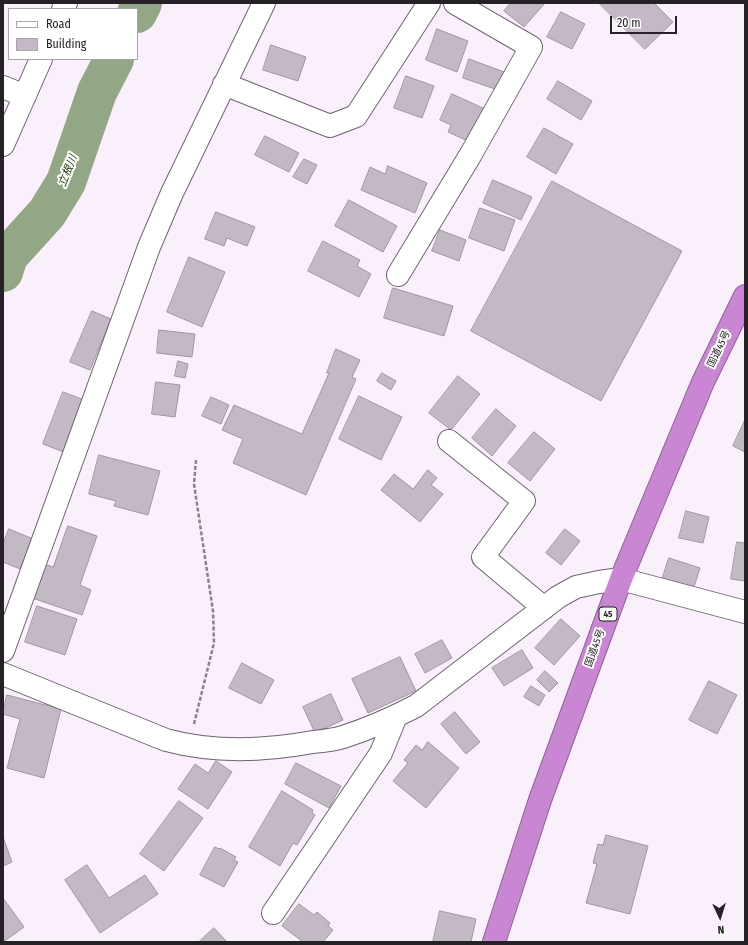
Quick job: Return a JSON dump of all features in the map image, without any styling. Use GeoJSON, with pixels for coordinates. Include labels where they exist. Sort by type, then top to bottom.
{"type":"FeatureCollection","features":[{"type":"Feature","properties":{"kind":"highway","name":"国道45号"},"geometry":{"type":"LineString","coordinates":[[494,942],[540,800],[621,578],[703,382],[745,296]]}},
{"type":"Feature","properties":{"kind":"street"},"geometry":{"type":"LineString","coordinates":[[3,651],[149,248],[172,193],[264,3]]}},
{"type":"Feature","properties":{"kind":"street"},"geometry":{"type":"LineString","coordinates":[[224,84],[330,126],[356,116],[429,3]]}},
{"type":"Feature","properties":{"kind":"street"},"geometry":{"type":"LineString","coordinates":[[398,275],[471,154],[531,48],[455,3]]}},
{"type":"Feature","properties":{"kind":"street"},"geometry":{"type":"LineString","coordinates":[[3,145],[41,60]]}},
{"type":"Feature","properties":{"kind":"street"},"geometry":{"type":"LineString","coordinates":[[3,87],[25,96]]}},
{"type":"Feature","properties":{"kind":"street"},"geometry":{"type":"LineString","coordinates":[[449,441],[524,501],[483,556],[544,608]]}},
{"type":"Feature","properties":{"kind":"street"},"geometry":{"type":"LineString","coordinates":[[3,674],[166,740],[188,746],[245,750],[297,745],[343,737],[396,716],[416,706],[558,597],[576,587],[621,578],[745,612]]}},
{"type":"Feature","properties":{"kind":"street"},"geometry":{"type":"LineString","coordinates":[[273,913],[380,753],[396,716]]}},
{"type":"Feature","properties":{"kind":"path"},"geometry":{"type":"LineString","coordinates":[[188,746],[214,643],[213,612],[194,484],[196,460]]}},
{"type":"Feature","properties":{"kind":"building"},"geometry":{"type":"Polygon","coordinates":[[[511,3],[545,3],[524,27],[504,11],[511,3]]]}},
{"type":"Feature","properties":{"kind":"building"},"geometry":{"type":"Polygon","coordinates":[[[599,3],[654,3],[673,22],[645,49],[599,3]]]}},
{"type":"Feature","properties":{"kind":"building"},"geometry":{"type":"Polygon","coordinates":[[[561,12],[585,24],[572,49],[547,37],[561,12]]]}},
{"type":"Feature","properties":{"kind":"building"},"geometry":{"type":"Polygon","coordinates":[[[437,29],[468,41],[457,72],[426,60],[437,29]]]}},
{"type":"Feature","properties":{"kind":"building"},"geometry":{"type":"Polygon","coordinates":[[[271,45],[306,57],[298,81],[263,70],[271,45]]]}},
{"type":"Feature","properties":{"kind":"building"},"geometry":{"type":"Polygon","coordinates":[[[469,59],[507,73],[501,91],[463,78],[469,59]]]}},
{"type":"Feature","properties":{"kind":"building"},"geometry":{"type":"Polygon","coordinates":[[[406,76],[434,86],[422,118],[394,108],[406,76]]]}},
{"type":"Feature","properties":{"kind":"building"},"geometry":{"type":"Polygon","coordinates":[[[558,81],[592,101],[581,120],[547,99],[558,81]]]}},
{"type":"Feature","properties":{"kind":"building"},"geometry":{"type":"Polygon","coordinates":[[[452,94],[485,109],[470,142],[448,132],[451,125],[440,120],[452,94]]]}},
{"type":"Feature","properties":{"kind":"building"},"geometry":{"type":"Polygon","coordinates":[[[544,128],[573,144],[556,174],[527,157],[544,128]]]}},
{"type":"Feature","properties":{"kind":"building"},"geometry":{"type":"Polygon","coordinates":[[[265,136],[299,153],[289,172],[255,155],[265,136]]]}},
{"type":"Feature","properties":{"kind":"building"},"geometry":{"type":"Polygon","coordinates":[[[304,159],[317,165],[307,184],[293,177],[304,159]]]}},
{"type":"Feature","properties":{"kind":"building"},"geometry":{"type":"Polygon","coordinates":[[[388,166],[427,183],[415,213],[361,190],[370,167],[385,174],[388,166]]]}},
{"type":"Feature","properties":{"kind":"building"},"geometry":{"type":"Polygon","coordinates":[[[493,180],[532,197],[521,220],[483,203],[493,180]]]}},
{"type":"Feature","properties":{"kind":"building"},"geometry":{"type":"Polygon","coordinates":[[[552,181],[682,251],[601,401],[471,331],[552,181]]]}},
{"type":"Feature","properties":{"kind":"building"},"geometry":{"type":"Polygon","coordinates":[[[349,200],[397,226],[383,252],[335,226],[349,200]]]}},
{"type":"Feature","properties":{"kind":"building"},"geometry":{"type":"Polygon","coordinates":[[[480,208],[515,220],[504,251],[469,238],[480,208]]]}},
{"type":"Feature","properties":{"kind":"building"},"geometry":{"type":"Polygon","coordinates":[[[216,212],[255,227],[247,246],[227,238],[224,246],[205,239],[216,212]]]}},
{"type":"Feature","properties":{"kind":"building"},"geometry":{"type":"Polygon","coordinates":[[[440,230],[466,240],[459,261],[432,251],[440,230]]]}},
{"type":"Feature","properties":{"kind":"building"},"geometry":{"type":"Polygon","coordinates":[[[323,241],[360,260],[357,266],[371,274],[359,297],[308,271],[323,241]]]}},
{"type":"Feature","properties":{"kind":"building"},"geometry":{"type":"Polygon","coordinates":[[[189,257],[225,272],[202,327],[167,312],[189,257]]]}},
{"type":"Feature","properties":{"kind":"building"},"geometry":{"type":"Polygon","coordinates":[[[393,288],[453,306],[444,336],[384,318],[393,288]]]}},
{"type":"Feature","properties":{"kind":"building"},"geometry":{"type":"Polygon","coordinates":[[[92,311],[111,319],[90,370],[70,362],[92,311]]]}},
{"type":"Feature","properties":{"kind":"building"},"geometry":{"type":"Polygon","coordinates":[[[159,330],[195,334],[192,357],[157,353],[159,330]]]}},
{"type":"Feature","properties":{"kind":"building"},"geometry":{"type":"Polygon","coordinates":[[[336,349],[360,360],[352,377],[356,379],[306,495],[233,463],[243,439],[222,430],[234,405],[302,434],[329,373],[327,373],[336,349]]]}},
{"type":"Feature","properties":{"kind":"building"},"geometry":{"type":"Polygon","coordinates":[[[178,361],[188,364],[185,378],[175,376],[178,361]]]}},
{"type":"Feature","properties":{"kind":"building"},"geometry":{"type":"Polygon","coordinates":[[[382,373],[396,381],[391,390],[377,381],[382,373]]]}},
{"type":"Feature","properties":{"kind":"building"},"geometry":{"type":"Polygon","coordinates":[[[458,376],[480,394],[451,430],[429,413],[458,376]]]}},
{"type":"Feature","properties":{"kind":"building"},"geometry":{"type":"Polygon","coordinates":[[[156,382],[180,385],[175,417],[152,414],[156,382]]]}},
{"type":"Feature","properties":{"kind":"building"},"geometry":{"type":"Polygon","coordinates":[[[63,392],[87,401],[66,453],[43,444],[63,392]]]}},
{"type":"Feature","properties":{"kind":"building"},"geometry":{"type":"Polygon","coordinates":[[[359,396],[402,417],[381,460],[339,439],[359,396]]]}},
{"type":"Feature","properties":{"kind":"building"},"geometry":{"type":"Polygon","coordinates":[[[211,397],[229,405],[221,424],[202,416],[211,397]]]}},
{"type":"Feature","properties":{"kind":"building"},"geometry":{"type":"Polygon","coordinates":[[[496,409],[516,426],[492,456],[472,438],[496,409]]]}},
{"type":"Feature","properties":{"kind":"building"},"geometry":{"type":"Polygon","coordinates":[[[745,420],[745,452],[733,446],[745,420]]]}},
{"type":"Feature","properties":{"kind":"building"},"geometry":{"type":"Polygon","coordinates":[[[534,432],[555,449],[530,481],[508,463],[534,432]]]}},
{"type":"Feature","properties":{"kind":"building"},"geometry":{"type":"Polygon","coordinates":[[[99,455],[160,471],[148,515],[114,506],[116,501],[89,494],[99,455]]]}},
{"type":"Feature","properties":{"kind":"building"},"geometry":{"type":"Polygon","coordinates":[[[428,470],[437,478],[431,485],[443,494],[420,522],[381,490],[394,474],[413,489],[428,470]]]}},
{"type":"Feature","properties":{"kind":"building"},"geometry":{"type":"Polygon","coordinates":[[[686,511],[709,517],[703,543],[679,538],[686,511]]]}},
{"type":"Feature","properties":{"kind":"building"},"geometry":{"type":"Polygon","coordinates":[[[68,526],[97,536],[80,585],[91,590],[82,615],[32,598],[44,564],[53,567],[68,526]]]}},
{"type":"Feature","properties":{"kind":"building"},"geometry":{"type":"Polygon","coordinates":[[[9,529],[33,539],[20,569],[3,562],[3,544],[9,529]]]}},
{"type":"Feature","properties":{"kind":"building"},"geometry":{"type":"Polygon","coordinates":[[[565,529],[580,541],[561,565],[546,553],[565,529]]]}},
{"type":"Feature","properties":{"kind":"building"},"geometry":{"type":"Polygon","coordinates":[[[737,542],[745,543],[745,581],[731,579],[737,542]]]}},
{"type":"Feature","properties":{"kind":"building"},"geometry":{"type":"Polygon","coordinates":[[[669,558],[700,568],[693,590],[662,580],[669,558]]]}},
{"type":"Feature","properties":{"kind":"building"},"geometry":{"type":"Polygon","coordinates":[[[37,606],[77,619],[65,655],[25,642],[37,606]]]}},
{"type":"Feature","properties":{"kind":"building"},"geometry":{"type":"Polygon","coordinates":[[[561,619],[580,636],[554,665],[535,648],[561,619]]]}},
{"type":"Feature","properties":{"kind":"building"},"geometry":{"type":"Polygon","coordinates":[[[442,640],[452,658],[425,673],[415,654],[442,640]]]}},
{"type":"Feature","properties":{"kind":"building"},"geometry":{"type":"Polygon","coordinates":[[[522,650],[533,668],[504,686],[492,668],[522,650]]]}},
{"type":"Feature","properties":{"kind":"building"},"geometry":{"type":"Polygon","coordinates":[[[400,657],[416,691],[368,713],[352,679],[400,657]]]}},
{"type":"Feature","properties":{"kind":"building"},"geometry":{"type":"Polygon","coordinates":[[[242,663],[274,680],[261,704],[229,688],[242,663]]]}},
{"type":"Feature","properties":{"kind":"building"},"geometry":{"type":"Polygon","coordinates":[[[545,671],[558,683],[549,692],[537,680],[545,671]]]}},
{"type":"Feature","properties":{"kind":"building"},"geometry":{"type":"Polygon","coordinates":[[[709,681],[737,695],[717,734],[689,720],[709,681]]]}},
{"type":"Feature","properties":{"kind":"building"},"geometry":{"type":"Polygon","coordinates":[[[531,686],[545,695],[539,706],[524,697],[531,686]]]}},
{"type":"Feature","properties":{"kind":"building"},"geometry":{"type":"Polygon","coordinates":[[[331,694],[343,720],[315,733],[303,707],[331,694]]]}},
{"type":"Feature","properties":{"kind":"building"},"geometry":{"type":"Polygon","coordinates":[[[7,695],[61,709],[44,778],[7,768],[20,719],[3,714],[7,695]]]}},
{"type":"Feature","properties":{"kind":"building"},"geometry":{"type":"Polygon","coordinates":[[[455,712],[480,742],[466,754],[441,724],[455,712]]]}},
{"type":"Feature","properties":{"kind":"building"},"geometry":{"type":"Polygon","coordinates":[[[428,742],[459,768],[426,808],[393,781],[408,763],[404,760],[416,745],[422,750],[428,742]]]}},
{"type":"Feature","properties":{"kind":"building"},"geometry":{"type":"Polygon","coordinates":[[[216,761],[232,772],[208,809],[178,789],[195,764],[208,773],[216,761]]]}},
{"type":"Feature","properties":{"kind":"building"},"geometry":{"type":"Polygon","coordinates":[[[296,763],[341,786],[329,808],[285,784],[296,763]]]}},
{"type":"Feature","properties":{"kind":"building"},"geometry":{"type":"Polygon","coordinates":[[[282,791],[313,810],[312,813],[315,815],[297,845],[293,843],[280,866],[249,847],[282,791]]]}},
{"type":"Feature","properties":{"kind":"building"},"geometry":{"type":"Polygon","coordinates":[[[179,801],[203,818],[164,871],[140,854],[179,801]]]}},
{"type":"Feature","properties":{"kind":"building"},"geometry":{"type":"Polygon","coordinates":[[[606,835],[648,846],[630,914],[586,903],[597,864],[593,863],[598,844],[603,845],[606,835]]]}},
{"type":"Feature","properties":{"kind":"building"},"geometry":{"type":"Polygon","coordinates":[[[3,837],[12,862],[3,866],[3,837]]]}},
{"type":"Feature","properties":{"kind":"building"},"geometry":{"type":"Polygon","coordinates":[[[215,847],[220,848],[236,857],[234,860],[238,862],[224,887],[200,875],[215,847]]]}},
{"type":"Feature","properties":{"kind":"building"},"geometry":{"type":"Polygon","coordinates":[[[87,865],[109,898],[145,875],[158,894],[100,933],[65,880],[87,865]]]}},
{"type":"Feature","properties":{"kind":"building"},"geometry":{"type":"Polygon","coordinates":[[[3,898],[24,927],[3,942],[3,898]]]}},
{"type":"Feature","properties":{"kind":"building"},"geometry":{"type":"Polygon","coordinates":[[[299,904],[314,915],[317,912],[330,923],[328,926],[333,930],[323,942],[303,942],[282,926],[299,904]]]}},
{"type":"Feature","properties":{"kind":"building"},"geometry":{"type":"Polygon","coordinates":[[[440,911],[476,919],[471,942],[433,942],[440,911]]]}},
{"type":"Feature","properties":{"kind":"building"},"geometry":{"type":"Polygon","coordinates":[[[214,928],[227,942],[199,942],[214,928]]]}},
{"type":"Feature","properties":{"kind":"waterway","name":"立根川"},"geometry":{"type":"LineString","coordinates":[[138,11],[142,3]]}},
{"type":"Feature","properties":{"kind":"waterway","name":"立根川"},"geometry":{"type":"LineString","coordinates":[[3,272],[8,256],[47,213],[66,182],[97,92],[113,60]]}}]}
